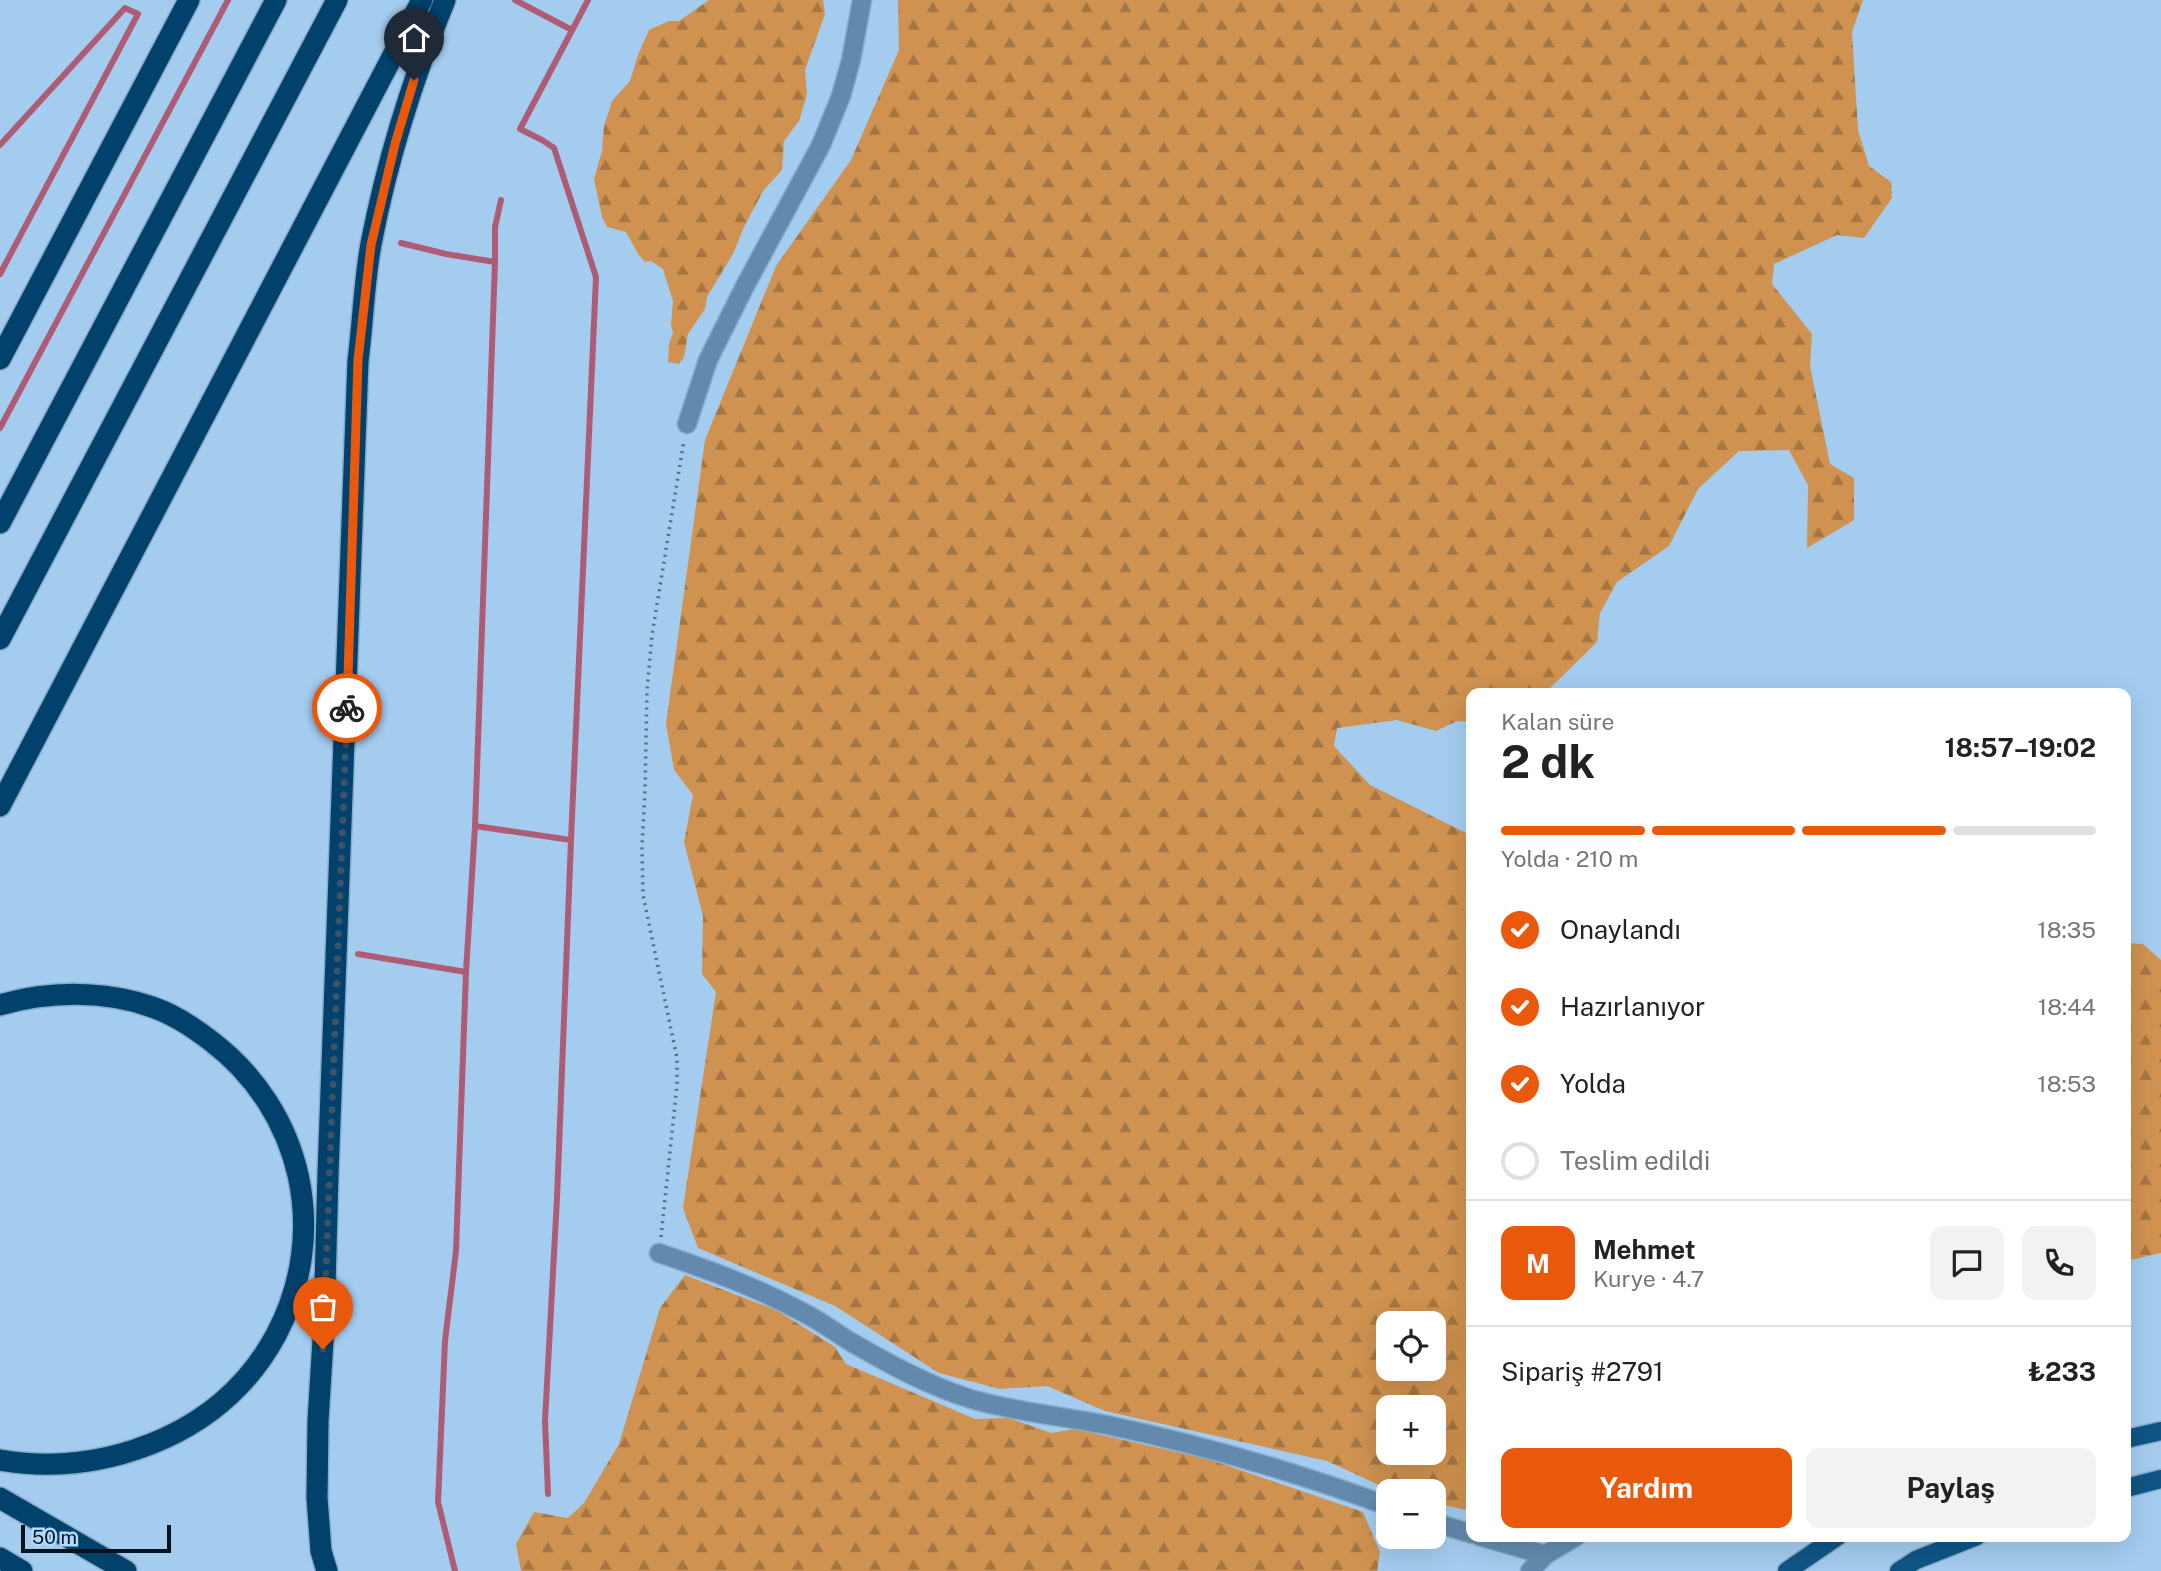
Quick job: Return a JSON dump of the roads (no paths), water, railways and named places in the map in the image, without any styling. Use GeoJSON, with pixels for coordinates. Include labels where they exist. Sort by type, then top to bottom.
{"type":"FeatureCollection","features":[{"type":"Feature","properties":{"kind":"highway"},"geometry":{"type":"LineString","coordinates":[[0,359],[189,0]]}},
{"type":"Feature","properties":{"kind":"highway"},"geometry":{"type":"LineString","coordinates":[[0,523],[276,0]]}},
{"type":"Feature","properties":{"kind":"highway"},"geometry":{"type":"LineString","coordinates":[[0,639],[337,0]]}},
{"type":"Feature","properties":{"kind":"highway"},"geometry":{"type":"LineString","coordinates":[[0,806],[422,0]]}},
{"type":"Feature","properties":{"kind":"highway"},"geometry":{"type":"LineString","coordinates":[[327,1571],[321,1551],[317,1498],[318,1421],[324,1325],[358,360],[371,245],[389,169],[421,59],[445,0]]}},
{"type":"Feature","properties":{"kind":"highway"},"geometry":{"type":"LineString","coordinates":[[0,1005],[46,995],[98,995],[153,1007],[181,1020],[223,1049],[247,1073],[274,1111],[290,1144],[304,1211],[305,1234],[300,1269],[288,1313],[250,1375],[213,1410],[183,1430],[135,1451],[111,1458],[63,1465],[0,1460]]}},
{"type":"Feature","properties":{"kind":"highway"},"geometry":{"type":"LineString","coordinates":[[0,1498],[126,1571]]}},
{"type":"Feature","properties":{"kind":"highway"},"geometry":{"type":"LineString","coordinates":[[0,1558],[22,1571]]}},
{"type":"Feature","properties":{"kind":"main road"},"geometry":{"type":"LineString","coordinates":[[2131,1438],[2161,1431]]}},
{"type":"Feature","properties":{"kind":"main road"},"geometry":{"type":"LineString","coordinates":[[2131,1487],[2161,1479]]}},
{"type":"Feature","properties":{"kind":"main road"},"geometry":{"type":"LineString","coordinates":[[1787,1571],[1829,1542]]}},
{"type":"Feature","properties":{"kind":"main road"},"geometry":{"type":"LineString","coordinates":[[1899,1571],[1916,1560],[1962,1542]]}},
{"type":"Feature","properties":{"kind":"street"},"geometry":{"type":"LineString","coordinates":[[687,424],[708,360],[821,145],[841,96],[862,0]]}},
{"type":"Feature","properties":{"kind":"street"},"geometry":{"type":"LineString","coordinates":[[659,1253],[768,1294],[896,1367],[937,1387],[972,1399],[1107,1425],[1201,1447],[1285,1471],[1376,1502]]}},
{"type":"Feature","properties":{"kind":"street"},"geometry":{"type":"LineString","coordinates":[[1446,1526],[1466,1532]]}},
{"type":"Feature","properties":{"kind":"street"},"geometry":{"type":"LineString","coordinates":[[1500,1542],[1545,1555]]}},
{"type":"Feature","properties":{"kind":"street"},"geometry":{"type":"LineString","coordinates":[[1530,1571],[1545,1555],[1567,1542]]}},
{"type":"Feature","properties":{"kind":"waterway"},"geometry":{"type":"LineString","coordinates":[[0,428],[228,0]]}},
{"type":"Feature","properties":{"kind":"waterway"},"geometry":{"type":"LineString","coordinates":[[515,0],[572,30]]}},
{"type":"Feature","properties":{"kind":"waterway"},"geometry":{"type":"LineString","coordinates":[[548,1494],[545,1421],[596,277],[554,148],[520,129],[588,0]]}},
{"type":"Feature","properties":{"kind":"waterway"},"geometry":{"type":"LineString","coordinates":[[0,145],[125,8],[138,14],[0,274]]}},
{"type":"Feature","properties":{"kind":"waterway"},"geometry":{"type":"LineString","coordinates":[[401,243],[495,262],[495,227],[501,200]]}},
{"type":"Feature","properties":{"kind":"waterway"},"geometry":{"type":"LineString","coordinates":[[455,1571],[438,1502],[445,1341],[456,1251],[466,972],[475,826],[495,262]]}},
{"type":"Feature","properties":{"kind":"waterway"},"geometry":{"type":"LineString","coordinates":[[475,826],[571,840]]}},
{"type":"Feature","properties":{"kind":"waterway"},"geometry":{"type":"LineString","coordinates":[[358,954],[466,972]]}}]}
